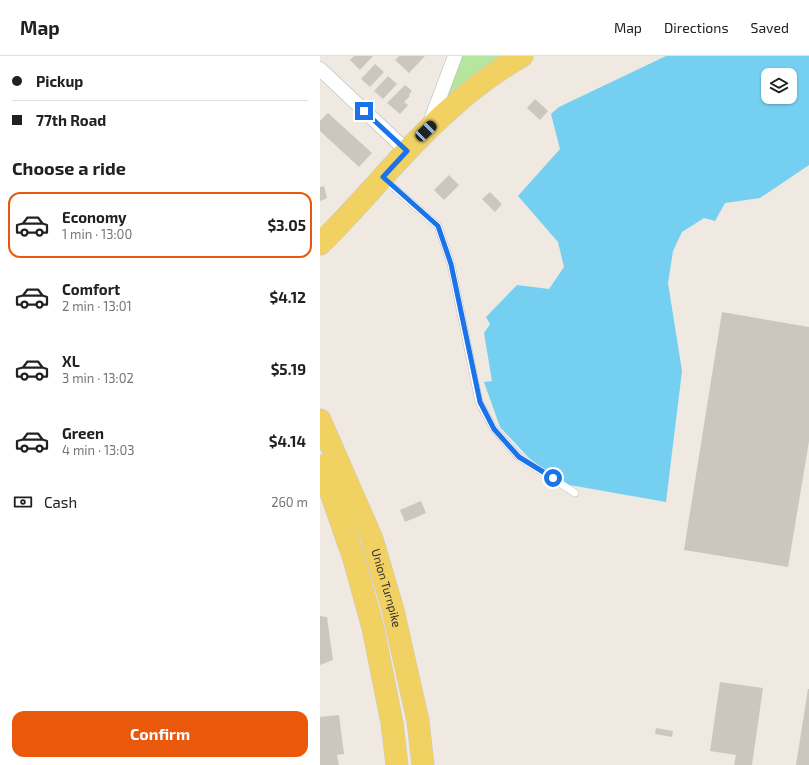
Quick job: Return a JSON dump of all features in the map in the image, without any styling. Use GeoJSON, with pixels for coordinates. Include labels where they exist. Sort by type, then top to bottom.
{"type":"FeatureCollection","features":[{"type":"Feature","properties":{"kind":"main road"},"geometry":{"type":"LineString","coordinates":[[324,236],[383,177],[426,131],[460,99],[514,58]]}},
{"type":"Feature","properties":{"kind":"main road","name":"Union Turnpike"},"geometry":{"type":"LineString","coordinates":[[320,420],[372,539],[393,610],[418,721],[423,765]]}},
{"type":"Feature","properties":{"kind":"main road","name":"Union Turnpike"},"geometry":{"type":"LineString","coordinates":[[320,466],[330,490],[354,560],[373,628],[392,723],[397,765]]}},
{"type":"Feature","properties":{"kind":"street"},"geometry":{"type":"LineString","coordinates":[[426,131],[455,56]]}},
{"type":"Feature","properties":{"kind":"street"},"geometry":{"type":"LineString","coordinates":[[320,69],[407,151]]}},
{"type":"Feature","properties":{"kind":"lane"},"geometry":{"type":"LineString","coordinates":[[383,177],[438,226],[451,264],[480,402],[494,429],[519,457],[575,493]]}},
{"type":"Feature","properties":{"kind":"green space"},"geometry":{"type":"Polygon","coordinates":[[[455,56],[507,56],[426,131],[455,56]]]}},
{"type":"Feature","properties":{"kind":"water"},"geometry":{"type":"Polygon","coordinates":[[[666,56],[809,56],[809,165],[760,198],[725,203],[715,221],[704,218],[682,232],[673,251],[668,283],[682,371],[666,502],[564,484],[528,457],[500,427],[484,382],[492,381],[484,333],[490,324],[486,317],[517,285],[549,289],[564,267],[558,242],[518,196],[560,149],[551,114],[559,107],[666,56]]]}},
{"type":"Feature","properties":{"kind":"building"},"geometry":{"type":"Polygon","coordinates":[[[354,56],[373,56],[360,70],[350,60],[354,56]]]}},
{"type":"Feature","properties":{"kind":"building"},"geometry":{"type":"Polygon","coordinates":[[[399,56],[425,56],[409,73],[395,60],[399,56]]]}},
{"type":"Feature","properties":{"kind":"building"},"geometry":{"type":"Polygon","coordinates":[[[375,64],[384,72],[370,87],[361,79],[375,64]]]}},
{"type":"Feature","properties":{"kind":"building"},"geometry":{"type":"Polygon","coordinates":[[[388,76],[397,84],[383,99],[374,91],[388,76]]]}},
{"type":"Feature","properties":{"kind":"building"},"geometry":{"type":"Polygon","coordinates":[[[405,85],[412,91],[409,95],[410,96],[404,102],[408,105],[400,114],[387,103],[405,85]]]}},
{"type":"Feature","properties":{"kind":"building"},"geometry":{"type":"Polygon","coordinates":[[[535,99],[548,111],[540,120],[527,108],[535,99]]]}},
{"type":"Feature","properties":{"kind":"building"},"geometry":{"type":"Polygon","coordinates":[[[328,113],[372,153],[359,167],[320,131],[320,121],[328,113]]]}},
{"type":"Feature","properties":{"kind":"building"},"geometry":{"type":"Polygon","coordinates":[[[449,175],[459,185],[444,200],[434,190],[449,175]]]}},
{"type":"Feature","properties":{"kind":"building"},"geometry":{"type":"Polygon","coordinates":[[[324,186],[327,198],[320,201],[320,187],[324,186]]]}},
{"type":"Feature","properties":{"kind":"building"},"geometry":{"type":"Polygon","coordinates":[[[490,192],[502,204],[495,212],[482,199],[490,192]]]}},
{"type":"Feature","properties":{"kind":"building"},"geometry":{"type":"Polygon","coordinates":[[[722,312],[809,327],[809,441],[788,567],[684,550],[722,312]]]}},
{"type":"Feature","properties":{"kind":"building"},"geometry":{"type":"Polygon","coordinates":[[[421,501],[426,513],[405,522],[400,510],[421,501]]]}},
{"type":"Feature","properties":{"kind":"building"},"geometry":{"type":"Polygon","coordinates":[[[320,616],[327,617],[333,660],[320,665],[320,616]]]}},
{"type":"Feature","properties":{"kind":"building"},"geometry":{"type":"Polygon","coordinates":[[[720,682],[763,688],[752,765],[734,765],[736,755],[710,751],[720,682]]]}},
{"type":"Feature","properties":{"kind":"building"},"geometry":{"type":"Polygon","coordinates":[[[808,689],[809,765],[796,765],[808,689]]]}},
{"type":"Feature","properties":{"kind":"building"},"geometry":{"type":"Polygon","coordinates":[[[339,715],[344,754],[337,755],[339,765],[320,765],[320,717],[339,715]]]}},
{"type":"Feature","properties":{"kind":"building"},"geometry":{"type":"Polygon","coordinates":[[[656,728],[673,731],[672,737],[655,734],[656,728]]]}},
{"type":"Feature","properties":{"kind":"route"},"geometry":{"type":"LineString","coordinates":[[364,111],[407,151],[383,177],[438,226],[451,264],[480,402],[494,429],[519,457],[553,478]]}}]}
